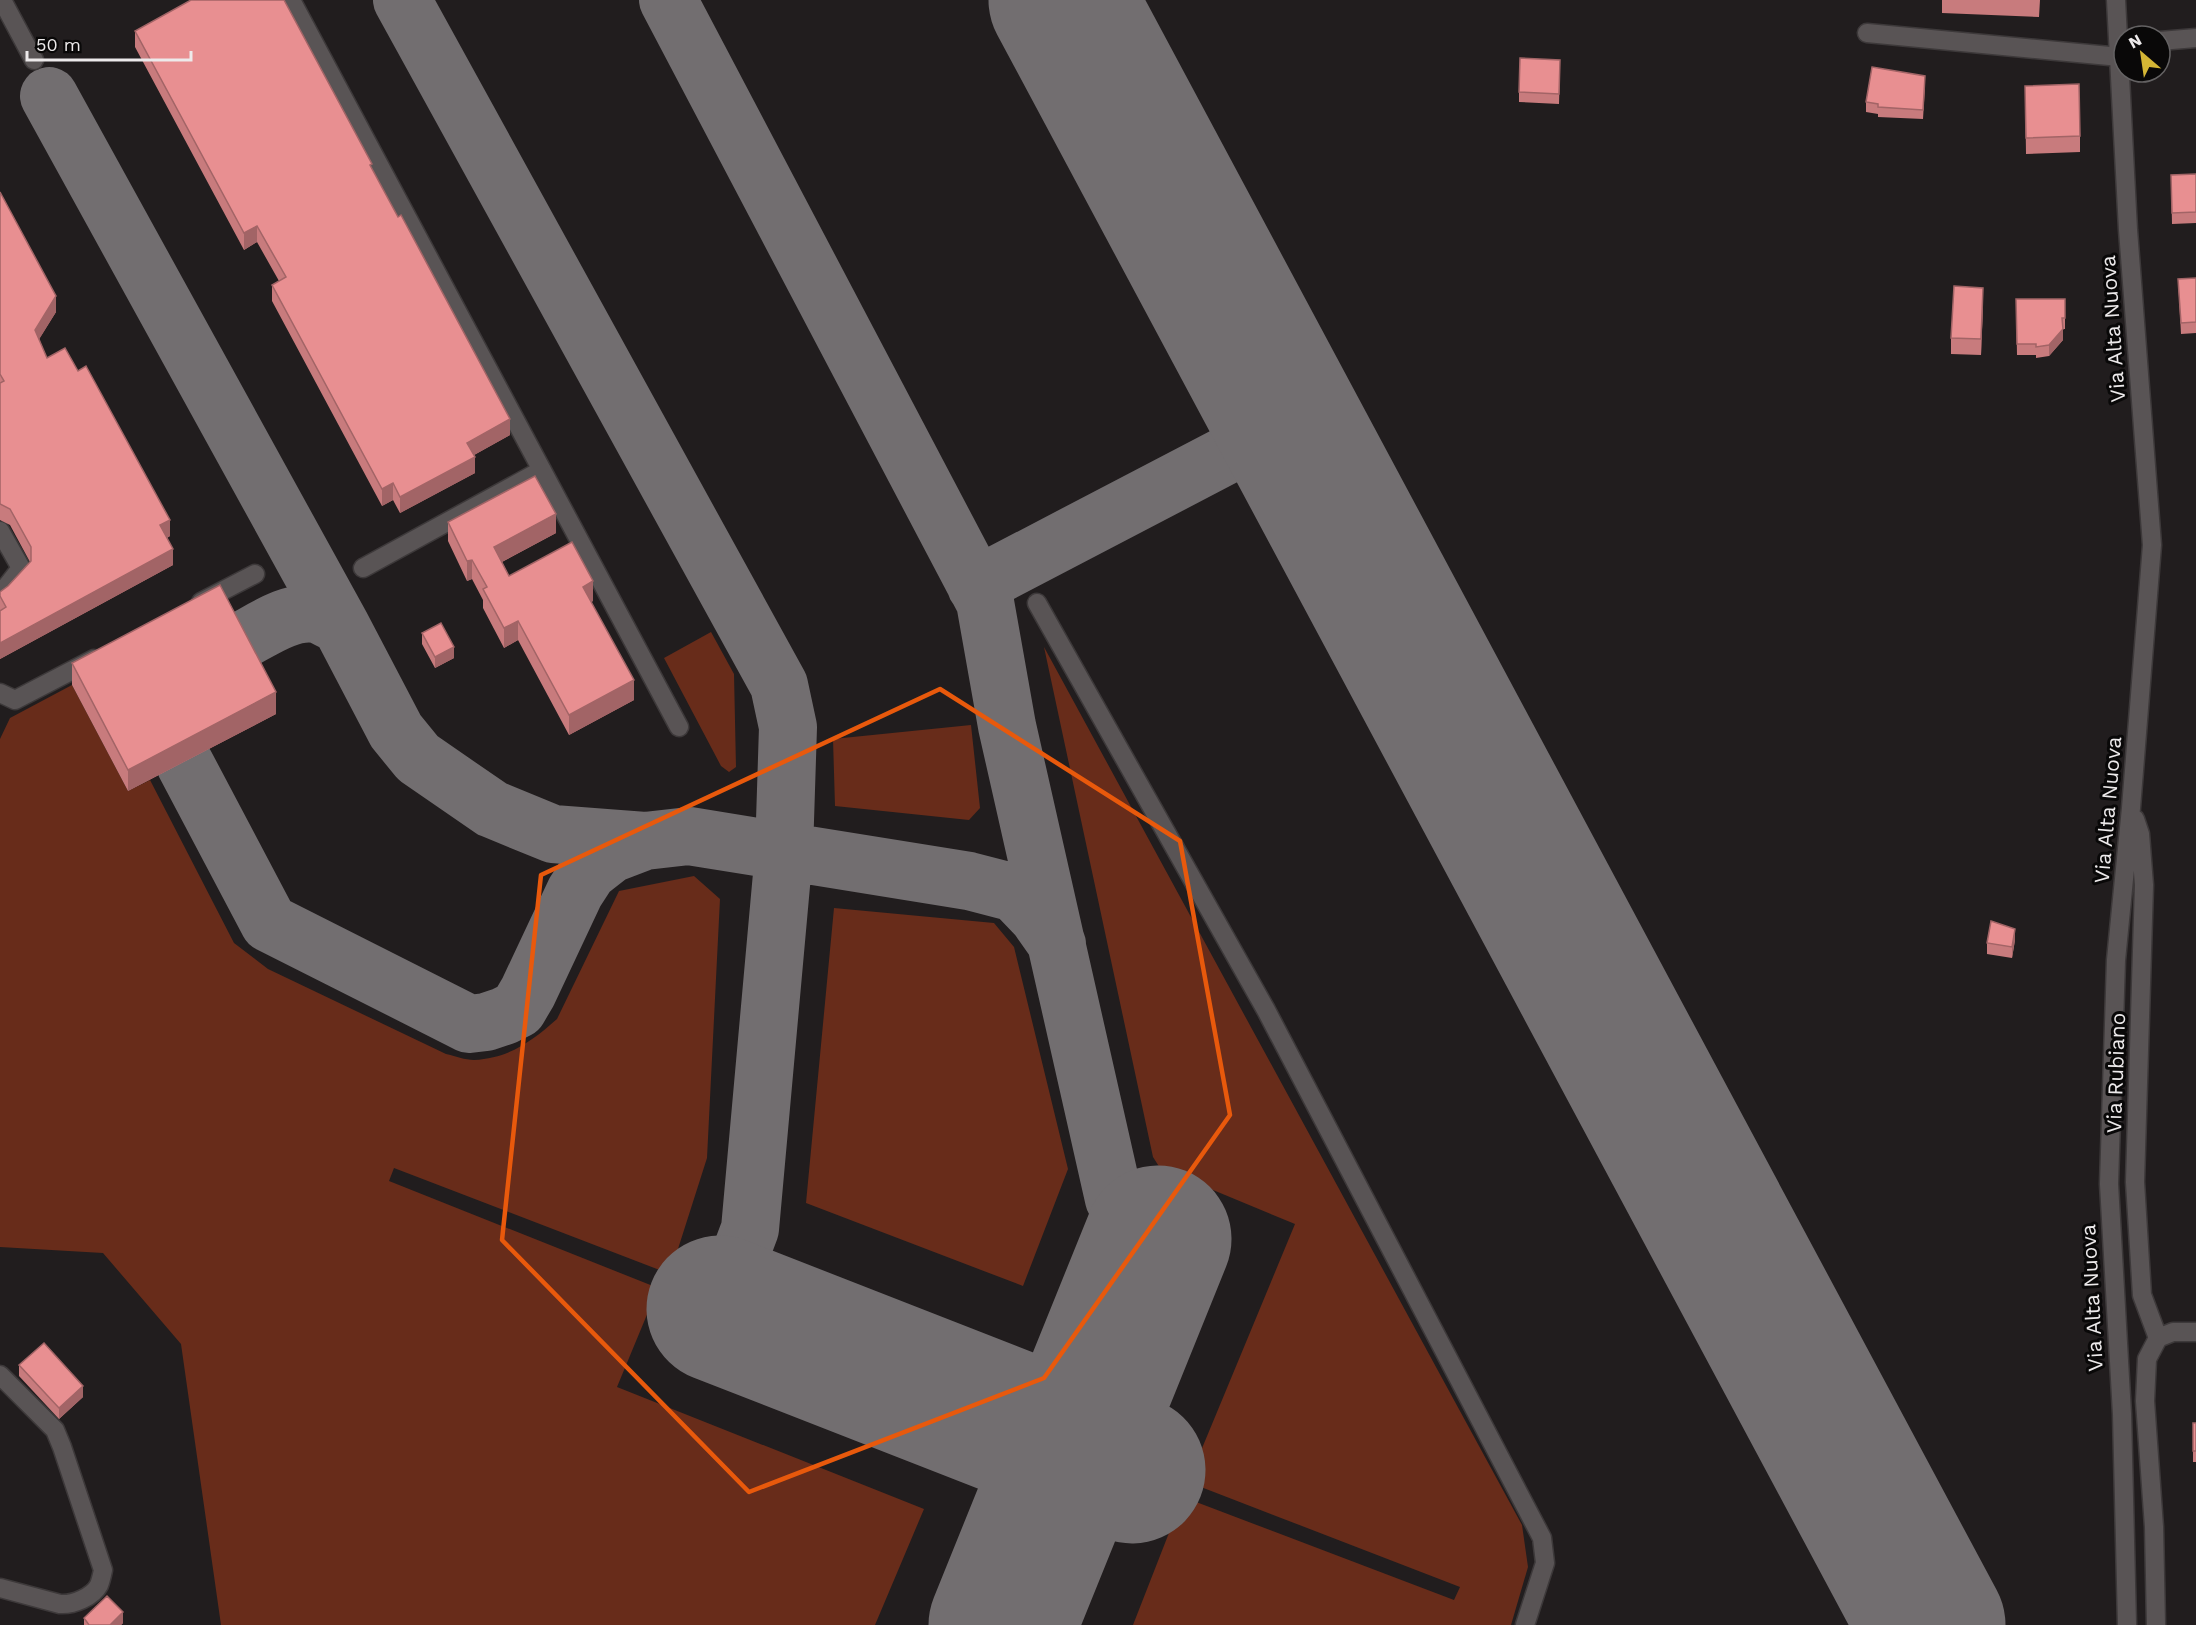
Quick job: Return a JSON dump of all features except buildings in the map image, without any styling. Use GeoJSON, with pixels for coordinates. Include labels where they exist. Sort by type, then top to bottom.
{"type":"FeatureCollection","features":[{"type":"Feature","properties":{"kind":"street"},"geometry":{"type":"LineString","coordinates":[[2,0],[34,60]]}},
{"type":"Feature","properties":{"kind":"street"},"geometry":{"type":"LineString","coordinates":[[291,0],[679,727]]}},
{"type":"Feature","properties":{"kind":"street","name":"Via Alta Nuova"},"geometry":{"type":"LineString","coordinates":[[2116,0],[2118,24]]}},
{"type":"Feature","properties":{"kind":"street"},"geometry":{"type":"LineString","coordinates":[[1867,33],[2112,47]]}},
{"type":"Feature","properties":{"kind":"street"},"geometry":{"type":"LineString","coordinates":[[2172,40],[2196,38]]}},
{"type":"Feature","properties":{"kind":"street","name":"Via Alta Nuova"},"geometry":{"type":"LineString","coordinates":[[2122,84],[2128,230],[2152,545],[2132,808],[2116,960],[2109,1184],[2121,1414],[2127,1625]]}},
{"type":"Feature","properties":{"kind":"street"},"geometry":{"type":"LineString","coordinates":[[363,568],[542,470]]}},
{"type":"Feature","properties":{"kind":"street"},"geometry":{"type":"LineString","coordinates":[[0,531],[21,568],[0,595]]}},
{"type":"Feature","properties":{"kind":"street"},"geometry":{"type":"LineString","coordinates":[[182,613],[255,574]]}},
{"type":"Feature","properties":{"kind":"street"},"geometry":{"type":"LineString","coordinates":[[1037,603],[1266,1010],[1542,1538],[1545,1563],[1525,1625]]}},
{"type":"Feature","properties":{"kind":"street"},"geometry":{"type":"LineString","coordinates":[[0,693],[15,700],[109,651]]}},
{"type":"Feature","properties":{"kind":"street","name":"Via Rubiano"},"geometry":{"type":"LineString","coordinates":[[2132,808],[2140,834],[2144,885],[2135,1182],[2142,1295],[2158,1338]]}},
{"type":"Feature","properties":{"kind":"street"},"geometry":{"type":"LineString","coordinates":[[2156,1625],[2154,1527],[2145,1401],[2147,1359],[2158,1338],[2173,1332],[2196,1332]]}},
{"type":"Feature","properties":{"kind":"street"},"geometry":{"type":"LineString","coordinates":[[0,1375],[55,1430],[103,1570],[98,1586],[90,1594],[69,1605],[0,1588]]}},
{"type":"Feature","properties":{"kind":"highlighted area"},"geometry":{"type":"Polygon","coordinates":[[[940,689],[1180,841],[1230,1115],[1044,1378],[749,1492],[502,1240],[541,875],[940,689]]]}},
{"type":"Feature","properties":{"kind":"shaded area"},"geometry":{"type":"Polygon","coordinates":[[[711,632],[734,674],[736,767],[729,772],[721,766],[664,658],[711,632]]]}},
{"type":"Feature","properties":{"kind":"shaded area"},"geometry":{"type":"Polygon","coordinates":[[[1044,647],[1522,1525],[1528,1567],[1511,1625],[1133,1625],[1183,1497],[1454,1600],[1460,1587],[1188,1482],[1295,1224],[1160,1168],[1153,1157],[1044,647]]]}},
{"type":"Feature","properties":{"kind":"shaded area"},"geometry":{"type":"Polygon","coordinates":[[[72,685],[128,791],[150,780],[234,943],[268,969],[446,1054],[474,1060],[498,1056],[529,1042],[557,1019],[619,891],[694,876],[720,899],[707,1158],[670,1274],[394,1168],[389,1181],[658,1288],[617,1387],[924,1509],[875,1625],[221,1625],[181,1344],[103,1253],[0,1247],[0,739],[10,718],[72,685]]]}},
{"type":"Feature","properties":{"kind":"shaded area"},"geometry":{"type":"Polygon","coordinates":[[[971,725],[980,808],[969,820],[835,806],[833,739],[971,725]]]}},
{"type":"Feature","properties":{"kind":"shaded area"},"geometry":{"type":"Polygon","coordinates":[[[834,908],[994,923],[1014,947],[1068,1169],[1023,1286],[806,1203],[834,908]]]}},
{"type":"Feature","properties":{"kind":"taxiway"},"geometry":{"type":"LineString","coordinates":[[402,0],[779,685],[788,727],[784,852],[750,1229],[720,1309]]}},
{"type":"Feature","properties":{"kind":"taxiway"},"geometry":{"type":"LineString","coordinates":[[668,0],[985,602],[1007,726],[1114,1199],[1158,1239]]}},
{"type":"Feature","properties":{"kind":"taxiway"},"geometry":{"type":"LineString","coordinates":[[49,96],[341,626],[396,731],[418,758],[492,809],[553,834],[645,841],[689,836],[969,881],[1015,893],[1038,917],[1057,944]]}},
{"type":"Feature","properties":{"kind":"taxiway"},"geometry":{"type":"LineString","coordinates":[[976,586],[1288,423]]}},
{"type":"Feature","properties":{"kind":"taxiway"},"geometry":{"type":"LineString","coordinates":[[241,641],[296,615],[316,614],[341,626]]}},
{"type":"Feature","properties":{"kind":"taxiway"},"geometry":{"type":"LineString","coordinates":[[185,764],[269,923],[469,1024],[486,1022],[518,1009],[575,892],[588,872],[611,854],[645,841]]}},
{"type":"Feature","properties":{"kind":"runway"},"geometry":{"type":"LineString","coordinates":[[1062,0],[1932,1625]]}},
{"type":"Feature","properties":{"kind":"runway"},"geometry":{"type":"LineString","coordinates":[[1002,1625],[1158,1239]]}},
{"type":"Feature","properties":{"kind":"runway"},"geometry":{"type":"LineString","coordinates":[[720,1309],[1132,1470]]}}]}
